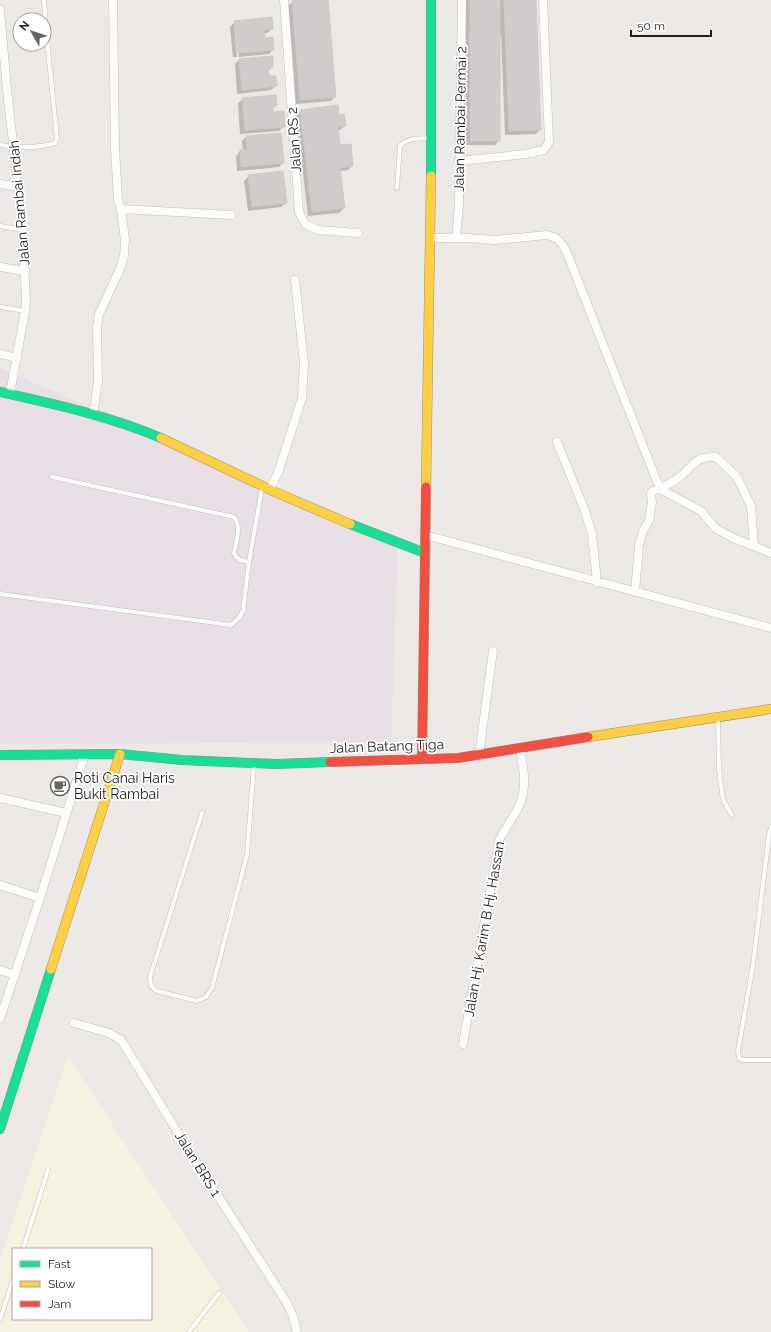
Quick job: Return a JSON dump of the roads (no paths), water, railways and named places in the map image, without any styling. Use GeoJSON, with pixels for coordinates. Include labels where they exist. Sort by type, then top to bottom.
{"type":"FeatureCollection","features":[{"type":"Feature","properties":{"kind":"street"},"geometry":{"type":"LineString","coordinates":[[94,415],[98,381],[97,327],[99,314],[120,269],[124,256],[125,240],[121,209],[118,200],[115,148],[113,0]]}},
{"type":"Feature","properties":{"kind":"street","name":"Jalan RS 2"},"geometry":{"type":"LineString","coordinates":[[284,0],[299,212],[305,224],[318,230],[358,233]]}},
{"type":"Feature","properties":{"kind":"street"},"geometry":{"type":"LineString","coordinates":[[422,759],[430,238],[431,0]]}},
{"type":"Feature","properties":{"kind":"street","name":"Jalan Rambai Permai 2"},"geometry":{"type":"LineString","coordinates":[[456,238],[462,0]]}},
{"type":"Feature","properties":{"kind":"street"},"geometry":{"type":"LineString","coordinates":[[459,161],[526,154],[544,150],[549,142],[543,0]]}},
{"type":"Feature","properties":{"kind":"street","name":"Jalan Rambai Indah"},"geometry":{"type":"LineString","coordinates":[[0,10],[4,100],[15,147],[23,230],[25,271],[25,311],[10,394]]}},
{"type":"Feature","properties":{"kind":"street"},"geometry":{"type":"LineString","coordinates":[[0,184],[19,187]]}},
{"type":"Feature","properties":{"kind":"street"},"geometry":{"type":"LineString","coordinates":[[121,209],[231,215]]}},
{"type":"Feature","properties":{"kind":"street"},"geometry":{"type":"LineString","coordinates":[[430,238],[495,240],[547,235],[556,238],[562,244],[567,253],[660,489],[701,511],[716,528],[733,538],[771,553]]}},
{"type":"Feature","properties":{"kind":"street"},"geometry":{"type":"LineString","coordinates":[[0,267],[25,271]]}},
{"type":"Feature","properties":{"kind":"street"},"geometry":{"type":"LineString","coordinates":[[267,488],[279,470],[302,398],[304,363],[295,280]]}},
{"type":"Feature","properties":{"kind":"street"},"geometry":{"type":"LineString","coordinates":[[0,354],[17,358]]}},
{"type":"Feature","properties":{"kind":"street"},"geometry":{"type":"LineString","coordinates":[[0,392],[59,405],[138,430],[198,454],[295,501],[425,553]]}},
{"type":"Feature","properties":{"kind":"street"},"geometry":{"type":"LineString","coordinates":[[557,442],[590,526],[597,582]]}},
{"type":"Feature","properties":{"kind":"street"},"geometry":{"type":"LineString","coordinates":[[636,592],[639,545],[643,532],[649,521],[652,502],[651,494],[653,491],[667,486],[681,476],[695,462],[705,457],[716,457],[737,477],[751,506],[754,546]]}},
{"type":"Feature","properties":{"kind":"street"},"geometry":{"type":"LineString","coordinates":[[425,535],[771,628]]}},
{"type":"Feature","properties":{"kind":"street"},"geometry":{"type":"LineString","coordinates":[[478,755],[493,651]]}},
{"type":"Feature","properties":{"kind":"street","name":"Jalan Batang Tiga"},"geometry":{"type":"LineString","coordinates":[[0,755],[120,754],[182,760],[276,764],[458,758],[628,730],[771,709]]}},
{"type":"Feature","properties":{"kind":"street","name":"Jalan Hj. Karim B Hj. Hassan"},"geometry":{"type":"LineString","coordinates":[[463,1044],[499,841],[501,834],[507,828],[521,801],[524,789],[524,776],[520,749]]}},
{"type":"Feature","properties":{"kind":"street"},"geometry":{"type":"LineString","coordinates":[[0,1019],[85,754]]}},
{"type":"Feature","properties":{"kind":"street"},"geometry":{"type":"LineString","coordinates":[[0,1129],[120,754]]}},
{"type":"Feature","properties":{"kind":"street"},"geometry":{"type":"LineString","coordinates":[[0,798],[66,813]]}},
{"type":"Feature","properties":{"kind":"street"},"geometry":{"type":"LineString","coordinates":[[0,885],[40,898]]}},
{"type":"Feature","properties":{"kind":"street"},"geometry":{"type":"LineString","coordinates":[[0,970],[15,975]]}},
{"type":"Feature","properties":{"kind":"street","name":"Jalan BRS 1"},"geometry":{"type":"LineString","coordinates":[[74,1023],[109,1033],[121,1040],[191,1154],[286,1302],[293,1316],[297,1332]]}},
{"type":"Feature","properties":{"kind":"lane"},"geometry":{"type":"LineString","coordinates":[[0,145],[15,147],[49,144],[55,143],[57,138],[44,0]]}},
{"type":"Feature","properties":{"kind":"lane"},"geometry":{"type":"LineString","coordinates":[[397,188],[400,146],[403,142],[410,140],[431,138]]}},
{"type":"Feature","properties":{"kind":"lane"},"geometry":{"type":"LineString","coordinates":[[0,226],[23,230]]}},
{"type":"Feature","properties":{"kind":"lane"},"geometry":{"type":"LineString","coordinates":[[0,307],[25,311]]}},
{"type":"Feature","properties":{"kind":"lane"},"geometry":{"type":"LineString","coordinates":[[52,477],[234,517],[238,526],[234,553],[238,560],[249,562]]}},
{"type":"Feature","properties":{"kind":"lane"},"geometry":{"type":"LineString","coordinates":[[0,594],[231,625],[240,618],[242,611],[249,562],[267,488]]}},
{"type":"Feature","properties":{"kind":"lane"},"geometry":{"type":"LineString","coordinates":[[718,717],[719,770],[723,800],[732,815]]}},
{"type":"Feature","properties":{"kind":"lane"},"geometry":{"type":"LineString","coordinates":[[202,813],[150,977],[151,986],[157,991],[197,1001],[206,997],[212,988],[247,855],[254,763]]}},
{"type":"Feature","properties":{"kind":"lane"},"geometry":{"type":"LineString","coordinates":[[771,827],[753,965],[738,1051],[739,1058],[743,1060],[771,1060]]}},
{"type":"Feature","properties":{"kind":"lane"},"geometry":{"type":"LineString","coordinates":[[22,1248],[48,1170]]}},
{"type":"Feature","properties":{"kind":"lane"},"geometry":{"type":"LineString","coordinates":[[0,1320],[12,1282]]}},
{"type":"Feature","properties":{"kind":"lane"},"geometry":{"type":"LineString","coordinates":[[189,1332],[219,1293]]}},
{"type":"Feature","properties":{"kind":"place","name":"Roti Canai Haris Bukit Rambai"},"geometry":{"type":"Point","coordinates":[60,786]}}]}
